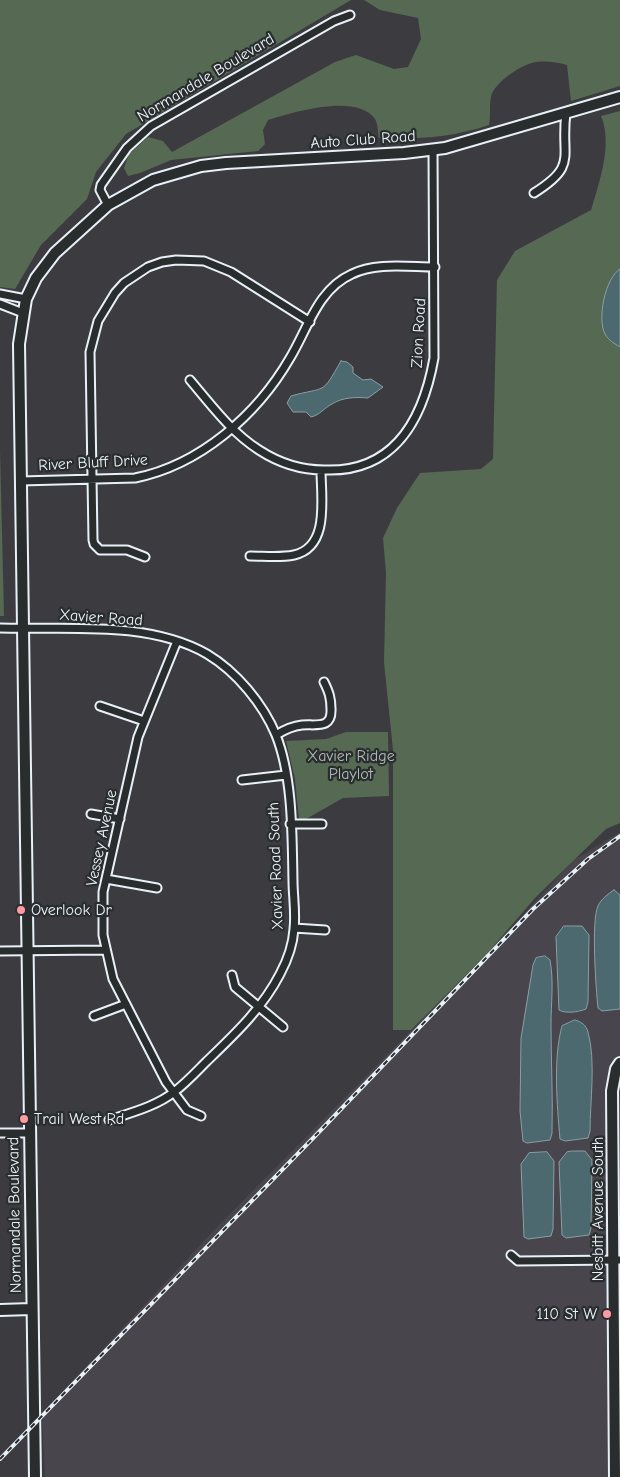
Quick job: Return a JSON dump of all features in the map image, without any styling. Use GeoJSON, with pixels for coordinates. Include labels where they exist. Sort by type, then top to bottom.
{"type":"FeatureCollection","features":[{"type":"Feature","properties":{"kind":"street","name":"Normandale Boulevard"},"geometry":{"type":"LineString","coordinates":[[35,1477],[20,481],[19,344],[23,312],[26,299],[36,278],[55,252],[108,205],[100,190],[101,185],[128,148],[151,126],[326,26],[350,15]]}},
{"type":"Feature","properties":{"kind":"street","name":"Auto Club Road"},"geometry":{"type":"LineString","coordinates":[[108,205],[152,180],[201,166],[433,150],[470,142],[620,97]]}},
{"type":"Feature","properties":{"kind":"street"},"geometry":{"type":"LineString","coordinates":[[534,193],[557,178],[564,164],[566,113]]}},
{"type":"Feature","properties":{"kind":"street","name":"Zion Road"},"geometry":{"type":"LineString","coordinates":[[190,380],[230,429],[260,451],[296,466],[321,470],[354,468],[376,461],[394,447],[417,415],[431,378],[434,358],[433,150]]}},
{"type":"Feature","properties":{"kind":"street"},"geometry":{"type":"LineString","coordinates":[[145,556],[127,550],[100,550],[94,544],[90,368],[93,336],[98,321],[110,300],[124,283],[136,274],[162,262],[176,260],[204,261],[230,272],[310,322]]}},
{"type":"Feature","properties":{"kind":"street","name":"River Bluff Drive"},"geometry":{"type":"LineString","coordinates":[[20,481],[135,478],[170,469],[202,452],[230,429],[274,382],[290,360],[329,290],[354,273],[377,268],[435,267]]}},
{"type":"Feature","properties":{"kind":"street"},"geometry":{"type":"LineString","coordinates":[[0,294],[26,299]]}},
{"type":"Feature","properties":{"kind":"street"},"geometry":{"type":"LineString","coordinates":[[0,304],[23,312]]}},
{"type":"Feature","properties":{"kind":"street"},"geometry":{"type":"LineString","coordinates":[[250,556],[294,555],[302,552],[315,541],[321,525],[321,470]]}},
{"type":"Feature","properties":{"kind":"street","name":"Xavier Road"},"geometry":{"type":"LineString","coordinates":[[0,628],[108,629],[177,641]]}},
{"type":"Feature","properties":{"kind":"street","name":"Vessey Avenue"},"geometry":{"type":"LineString","coordinates":[[177,641],[144,721],[120,819],[102,901],[104,950],[113,979],[166,1082],[187,1110],[201,1116]]}},
{"type":"Feature","properties":{"kind":"street","name":"Xavier Road South"},"geometry":{"type":"LineString","coordinates":[[108,1120],[131,1113],[174,1093],[239,1030],[258,1008],[280,974],[287,958],[294,928],[286,775],[276,735],[256,700],[238,679],[208,655],[177,641]]}},
{"type":"Feature","properties":{"kind":"street"},"geometry":{"type":"LineString","coordinates":[[276,735],[293,727],[320,725],[329,721],[331,717],[331,696],[324,682]]}},
{"type":"Feature","properties":{"kind":"street"},"geometry":{"type":"LineString","coordinates":[[100,706],[144,721]]}},
{"type":"Feature","properties":{"kind":"street"},"geometry":{"type":"LineString","coordinates":[[242,780],[286,775]]}},
{"type":"Feature","properties":{"kind":"street"},"geometry":{"type":"LineString","coordinates":[[91,814],[120,819]]}},
{"type":"Feature","properties":{"kind":"street"},"geometry":{"type":"LineString","coordinates":[[290,824],[322,824]]}},
{"type":"Feature","properties":{"kind":"street"},"geometry":{"type":"LineString","coordinates":[[106,879],[157,888]]}},
{"type":"Feature","properties":{"kind":"street"},"geometry":{"type":"LineString","coordinates":[[294,928],[325,930]]}},
{"type":"Feature","properties":{"kind":"street"},"geometry":{"type":"LineString","coordinates":[[0,951],[104,950]]}},
{"type":"Feature","properties":{"kind":"street"},"geometry":{"type":"LineString","coordinates":[[232,975],[235,988],[283,1027]]}},
{"type":"Feature","properties":{"kind":"street"},"geometry":{"type":"LineString","coordinates":[[94,1016],[126,1004]]}},
{"type":"Feature","properties":{"kind":"street","name":"Nesbitt Avenue South"},"geometry":{"type":"LineString","coordinates":[[615,1477],[617,1260],[612,1091],[616,1069],[620,1063]]}},
{"type":"Feature","properties":{"kind":"street"},"geometry":{"type":"LineString","coordinates":[[0,1133],[29,1133]]}},
{"type":"Feature","properties":{"kind":"street"},"geometry":{"type":"LineString","coordinates":[[511,1255],[518,1261],[617,1260]]}},
{"type":"Feature","properties":{"kind":"street"},"geometry":{"type":"LineString","coordinates":[[0,1310],[31,1309]]}},
{"type":"Feature","properties":{"kind":"shaded area"},"geometry":{"type":"Polygon","coordinates":[[[620,832],[620,1477],[45,1477],[42,1414],[219,1225],[481,960],[574,860],[620,832]]]}},
{"type":"Feature","properties":{"kind":"green space"},"geometry":{"type":"Polygon","coordinates":[[[0,0],[351,0],[126,134],[96,172],[87,199],[41,245],[15,289],[0,287],[0,0]]]}},
{"type":"Feature","properties":{"kind":"green space"},"geometry":{"type":"Polygon","coordinates":[[[364,0],[620,0],[620,86],[571,101],[567,65],[536,62],[514,72],[496,87],[491,97],[489,125],[461,133],[434,137],[379,138],[376,121],[366,111],[354,107],[324,107],[268,120],[263,130],[265,144],[258,151],[171,160],[128,176],[124,168],[129,154],[148,137],[163,141],[172,152],[335,62],[356,55],[394,69],[408,67],[421,39],[418,18],[380,10],[364,0]]]}},
{"type":"Feature","properties":{"kind":"green space"},"geometry":{"type":"Polygon","coordinates":[[[620,111],[620,823],[606,829],[535,898],[485,956],[411,1030],[393,1030],[393,750],[384,662],[386,573],[383,538],[397,508],[420,473],[481,469],[493,459],[497,280],[515,251],[591,210],[604,163],[606,139],[601,116],[620,111]]]}},
{"type":"Feature","properties":{"kind":"green space"},"geometry":{"type":"Polygon","coordinates":[[[0,450],[4,616],[0,616],[0,450]]]}},
{"type":"Feature","properties":{"kind":"green space","name":"Xavier Ridge Playlot"},"geometry":{"type":"Polygon","coordinates":[[[346,732],[388,732],[389,796],[343,798],[306,819],[299,819],[295,779],[286,741],[326,739],[346,732]]]}},
{"type":"Feature","properties":{"kind":"water"},"geometry":{"type":"Polygon","coordinates":[[[620,269],[620,347],[605,334],[602,309],[610,281],[620,269]]]}},
{"type":"Feature","properties":{"kind":"water"},"geometry":{"type":"Polygon","coordinates":[[[341,361],[347,362],[353,367],[353,373],[363,380],[371,379],[383,387],[368,398],[341,400],[311,417],[306,412],[293,412],[287,403],[291,396],[322,388],[330,380],[341,361]]]}},
{"type":"Feature","properties":{"kind":"water"},"geometry":{"type":"Polygon","coordinates":[[[614,890],[620,895],[620,1009],[602,1011],[598,1008],[596,986],[594,940],[596,914],[601,901],[614,890]]]}},
{"type":"Feature","properties":{"kind":"water"},"geometry":{"type":"Polygon","coordinates":[[[564,926],[582,926],[589,935],[588,1002],[586,1009],[572,1012],[559,1010],[556,937],[564,926]]]}},
{"type":"Feature","properties":{"kind":"water"},"geometry":{"type":"Polygon","coordinates":[[[545,956],[550,960],[552,976],[552,1133],[550,1140],[527,1143],[523,1141],[520,1111],[521,1038],[533,965],[536,958],[545,956]]]}},
{"type":"Feature","properties":{"kind":"water"},"geometry":{"type":"Polygon","coordinates":[[[575,1020],[586,1027],[592,1056],[590,1131],[588,1138],[565,1141],[560,1139],[556,1082],[557,1052],[562,1026],[575,1020]]]}},
{"type":"Feature","properties":{"kind":"water"},"geometry":{"type":"Polygon","coordinates":[[[585,1151],[592,1160],[591,1228],[589,1235],[566,1238],[562,1235],[559,1162],[567,1152],[585,1151]]]}},
{"type":"Feature","properties":{"kind":"water"},"geometry":{"type":"Polygon","coordinates":[[[547,1152],[554,1161],[553,1229],[551,1236],[528,1239],[524,1237],[521,1164],[529,1153],[547,1152]]]}},
{"type":"Feature","properties":{"kind":"railway"},"geometry":{"type":"LineString","coordinates":[[0,1459],[319,1132],[533,909],[588,859],[620,836]]}},
{"type":"Feature","properties":{"kind":"place","name":"Overlook Dr"},"geometry":{"type":"Point","coordinates":[21,910]}},
{"type":"Feature","properties":{"kind":"place","name":"Trail West Rd"},"geometry":{"type":"Point","coordinates":[24,1119]}},
{"type":"Feature","properties":{"kind":"place","name":"110 St W"},"geometry":{"type":"Point","coordinates":[607,1314]}}]}
